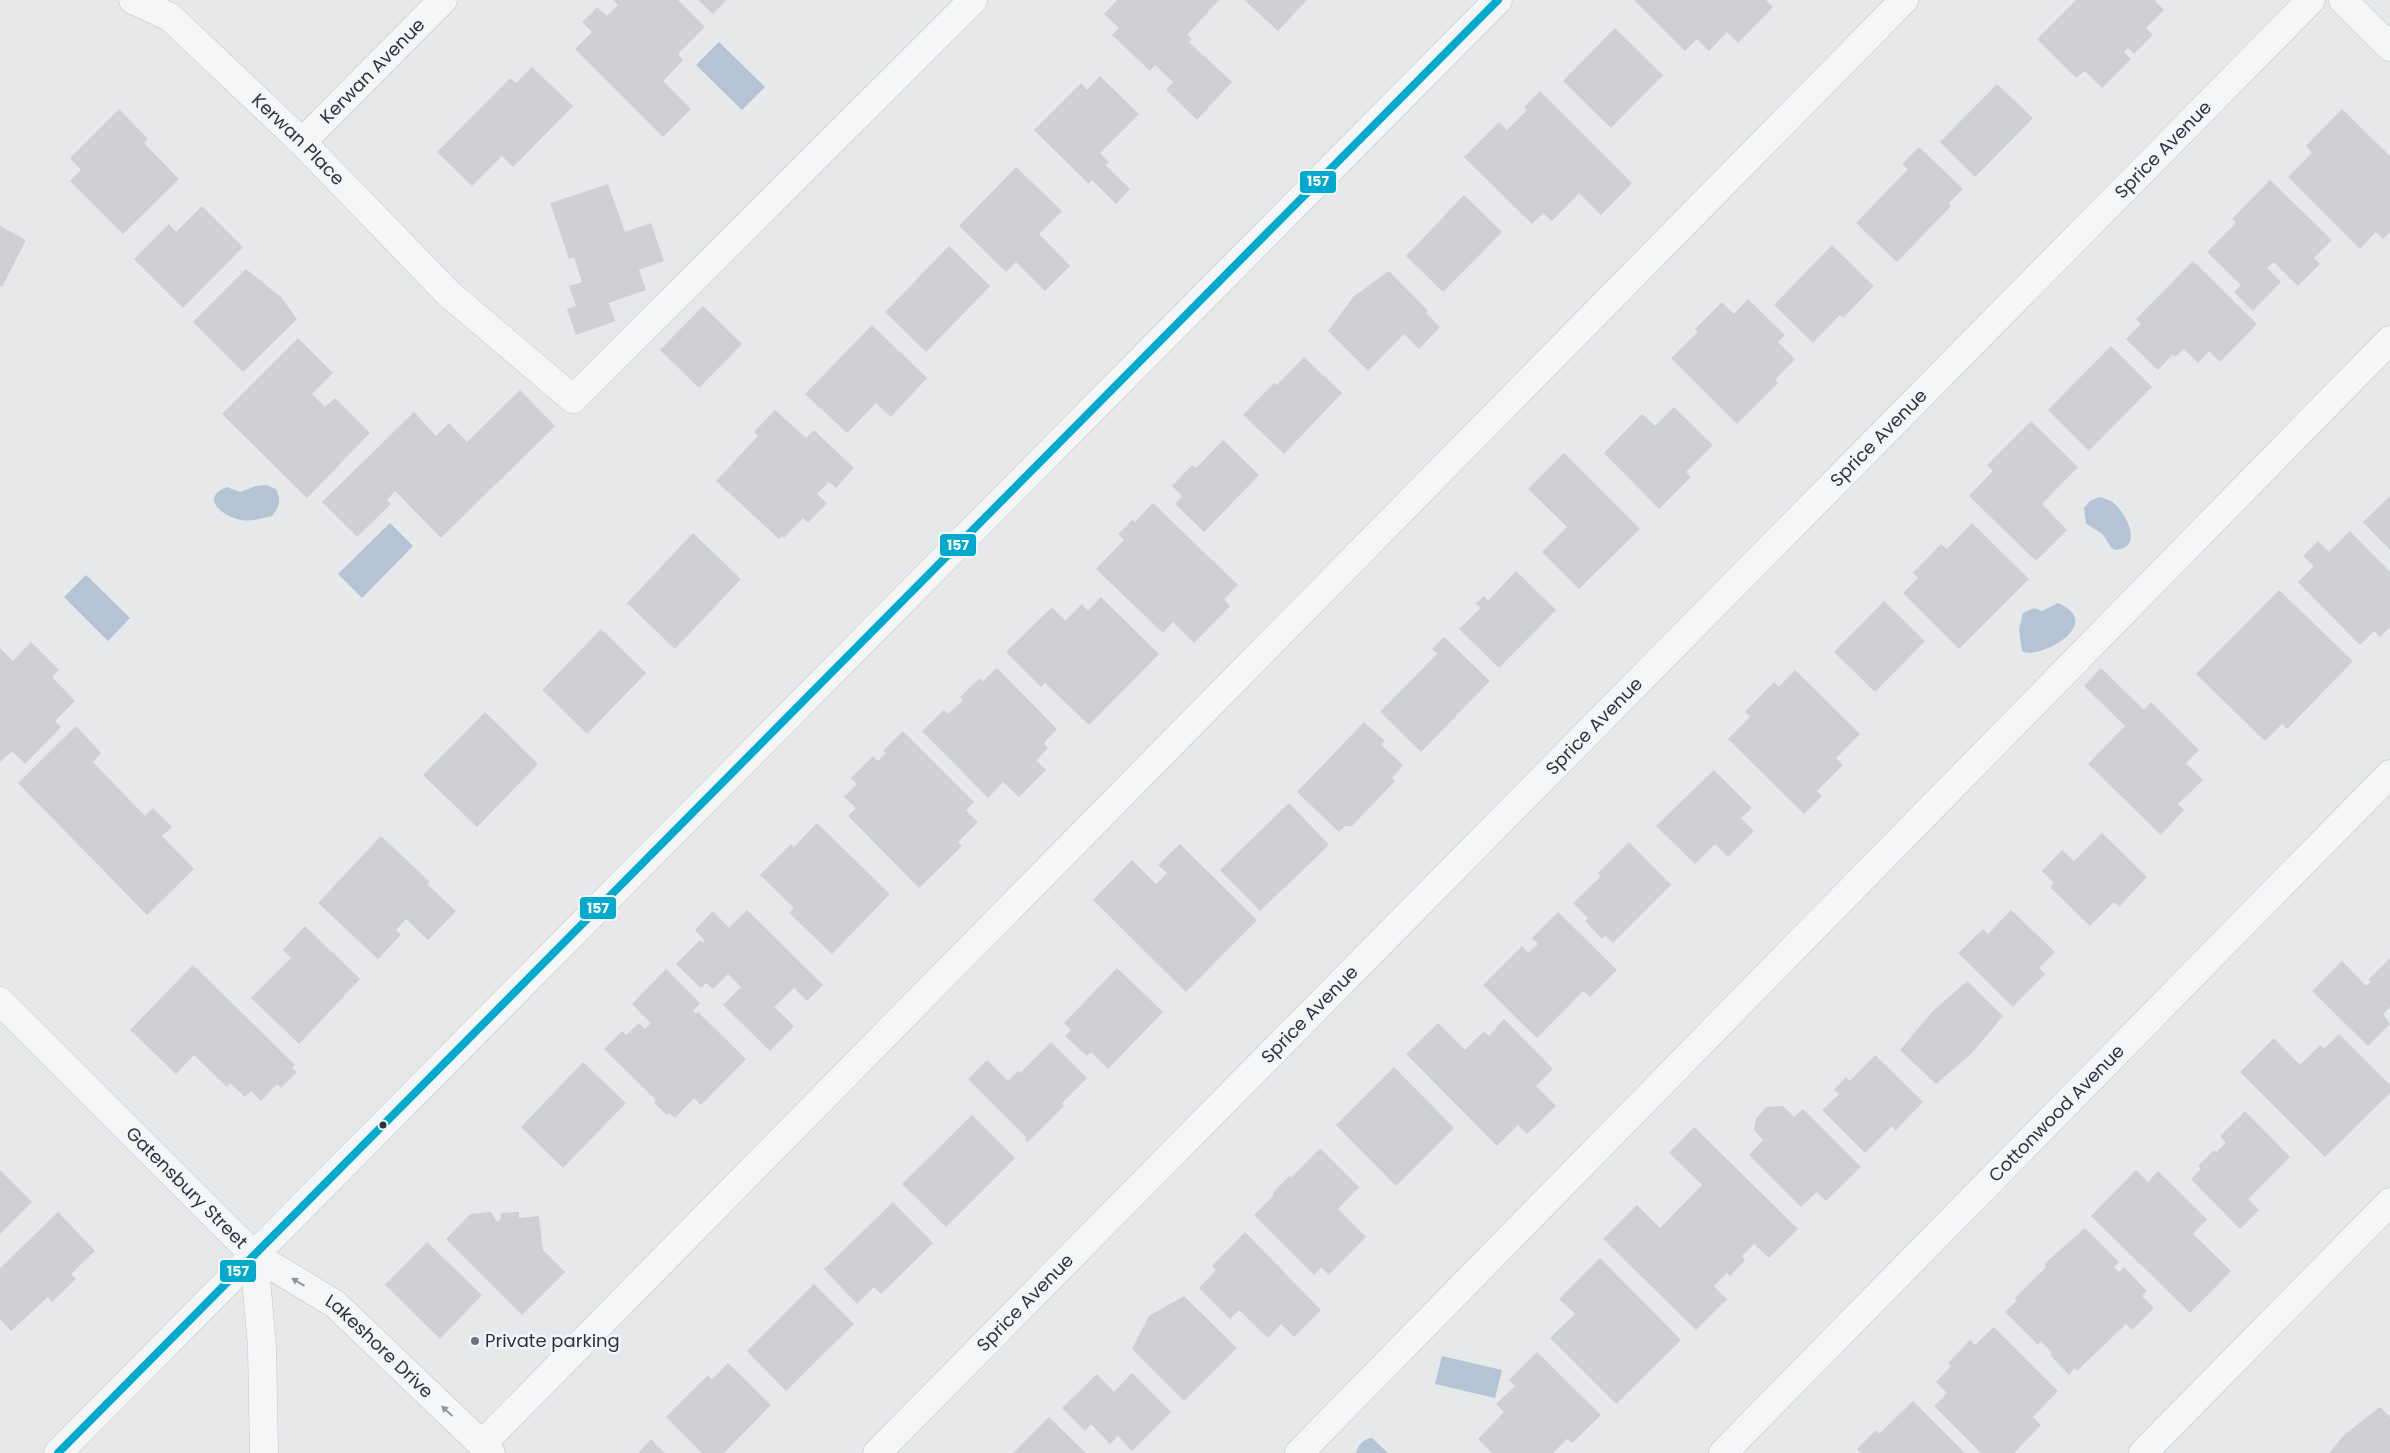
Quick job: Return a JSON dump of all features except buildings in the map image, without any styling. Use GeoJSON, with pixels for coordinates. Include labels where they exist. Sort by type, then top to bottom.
{"type":"FeatureCollection","features":[{"type":"Feature","properties":{"kind":"street","name":"Kerwan Place"},"geometry":{"type":"LineString","coordinates":[[133,0],[170,17],[302,142],[449,294],[573,399],[973,0]]}},
{"type":"Feature","properties":{"kind":"street","name":"Kerwan Avenue"},"geometry":{"type":"LineString","coordinates":[[302,142],[443,0]]}},
{"type":"Feature","properties":{"kind":"street"},"geometry":{"type":"LineString","coordinates":[[58,1453],[1498,0]]}},
{"type":"Feature","properties":{"kind":"street"},"geometry":{"type":"LineString","coordinates":[[487,1449],[1904,0]]}},
{"type":"Feature","properties":{"kind":"street","name":"Sprice Avenue"},"geometry":{"type":"LineString","coordinates":[[877,1453],[2311,0]]}},
{"type":"Feature","properties":{"kind":"street"},"geometry":{"type":"LineString","coordinates":[[2343,0],[2390,47]]}},
{"type":"Feature","properties":{"kind":"street"},"geometry":{"type":"LineString","coordinates":[[1299,1453],[2390,340]]}},
{"type":"Feature","properties":{"kind":"street","name":"Cottonwood Avenue"},"geometry":{"type":"LineString","coordinates":[[1723,1453],[2390,774]]}},
{"type":"Feature","properties":{"kind":"street","name":"Gatensbury Street"},"geometry":{"type":"LineString","coordinates":[[0,1001],[254,1255],[262,1347],[264,1453]]}},
{"type":"Feature","properties":{"kind":"street"},"geometry":{"type":"LineString","coordinates":[[2143,1453],[2390,1202]]}},
{"type":"Feature","properties":{"kind":"street","name":"Lakeshore Drive"},"geometry":{"type":"LineString","coordinates":[[254,1255],[335,1304],[487,1449]]}},
{"type":"Feature","properties":{"kind":"water"},"geometry":{"type":"Polygon","coordinates":[[[719,42],[765,87],[742,110],[696,65],[719,42]]]}},
{"type":"Feature","properties":{"kind":"water"},"geometry":{"type":"Polygon","coordinates":[[[266,485],[276,489],[279,496],[277,509],[272,516],[241,520],[221,511],[214,501],[219,491],[227,487],[240,492],[256,486],[266,485]]]}},
{"type":"Feature","properties":{"kind":"water"},"geometry":{"type":"Polygon","coordinates":[[[2099,497],[2110,500],[2115,504],[2129,526],[2131,538],[2128,545],[2123,548],[2115,550],[2103,535],[2086,523],[2084,508],[2090,501],[2099,497]]]}},
{"type":"Feature","properties":{"kind":"water"},"geometry":{"type":"Polygon","coordinates":[[[390,523],[413,546],[362,598],[338,574],[390,523]]]}},
{"type":"Feature","properties":{"kind":"water"},"geometry":{"type":"Polygon","coordinates":[[[86,575],[130,618],[108,641],[64,597],[86,575]]]}},
{"type":"Feature","properties":{"kind":"water"},"geometry":{"type":"Polygon","coordinates":[[[2058,603],[2071,612],[2075,621],[2072,630],[2064,639],[2053,646],[2030,653],[2022,651],[2019,630],[2023,613],[2034,608],[2042,611],[2058,603]]]}},
{"type":"Feature","properties":{"kind":"water"},"geometry":{"type":"Polygon","coordinates":[[[1442,1356],[1502,1370],[1495,1398],[1435,1384],[1442,1356]]]}},
{"type":"Feature","properties":{"kind":"water"},"geometry":{"type":"Polygon","coordinates":[[[1372,1438],[1388,1453],[1356,1453],[1361,1443],[1372,1438]]]}},
{"type":"Feature","properties":{"kind":"transit line","name":"157"},"geometry":{"type":"LineString","coordinates":[[58,1453],[1498,0]]}},
{"type":"Feature","properties":{"kind":"place","name":"Private parking"},"geometry":{"type":"Point","coordinates":[475,1341]}}]}
